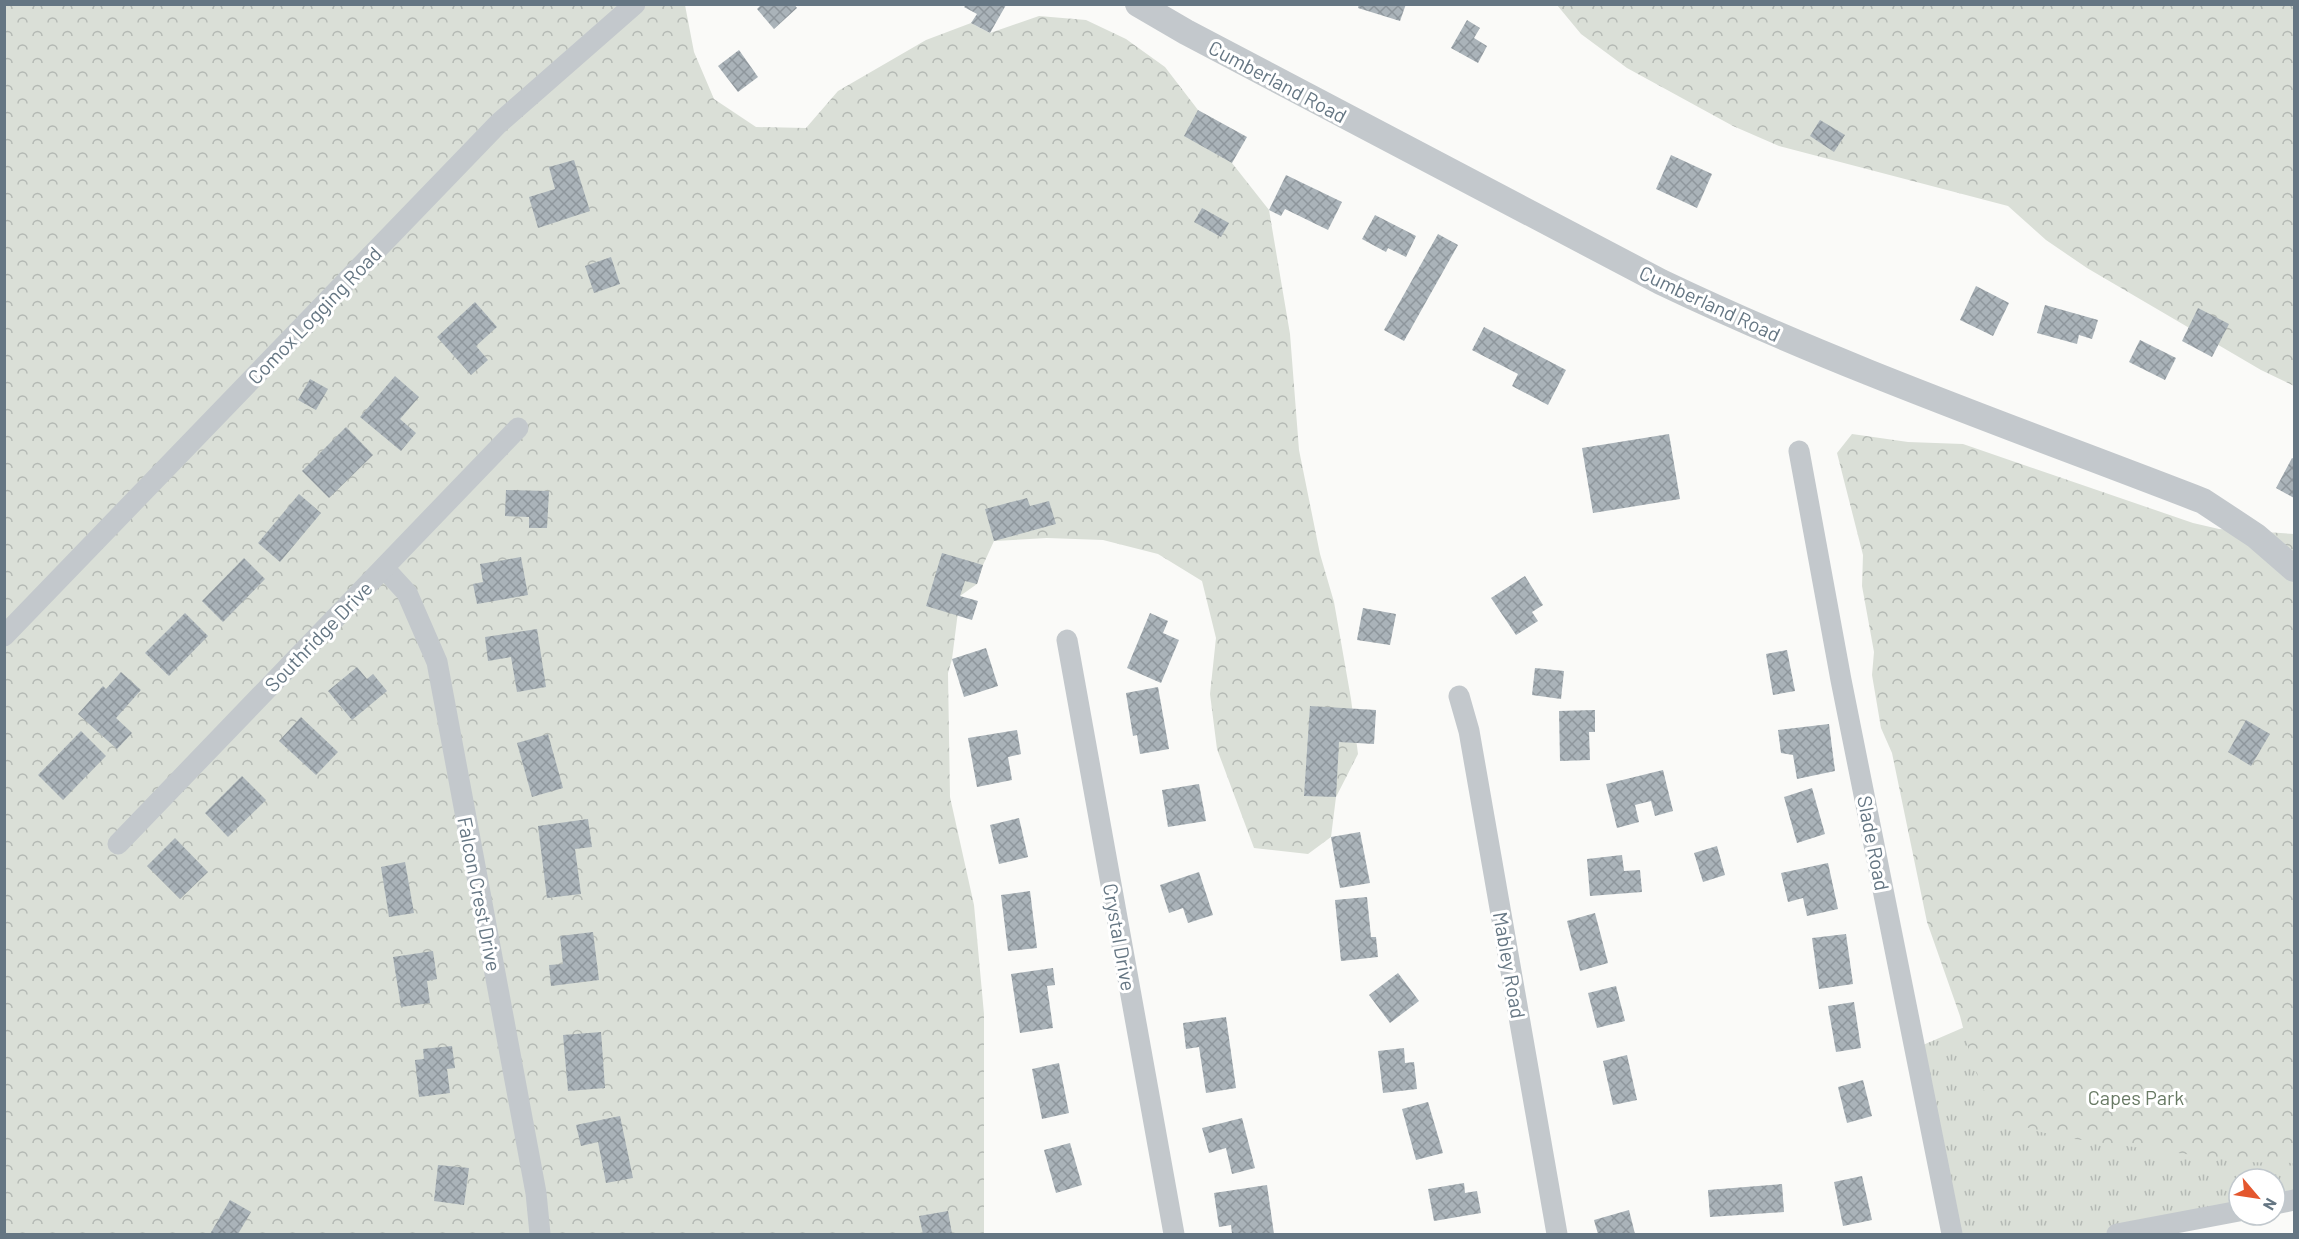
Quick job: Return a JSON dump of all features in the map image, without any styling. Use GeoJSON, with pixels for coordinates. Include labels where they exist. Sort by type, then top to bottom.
{"type":"FeatureCollection","features":[{"type":"Feature","properties":{"kind":"street","name":"Comox Logging Road"},"geometry":{"type":"LineString","coordinates":[[4,636],[498,124],[635,4]]}},
{"type":"Feature","properties":{"kind":"street","name":"Cumberland Road"},"geometry":{"type":"LineString","coordinates":[[1138,4],[1186,32],[1651,276],[1737,318],[2203,501],[2256,536],[2295,569]]}},
{"type":"Feature","properties":{"kind":"street","name":"Southridge Drive"},"geometry":{"type":"LineString","coordinates":[[118,844],[518,428]]}},
{"type":"Feature","properties":{"kind":"street","name":"Slade Road"},"geometry":{"type":"LineString","coordinates":[[1799,451],[1841,680],[1952,1234]]}},
{"type":"Feature","properties":{"kind":"street","name":"Falcon Crest Drive"},"geometry":{"type":"LineString","coordinates":[[384,568],[407,593],[437,662],[536,1193],[540,1234]]}},
{"type":"Feature","properties":{"kind":"street","name":"Crystal Drive"},"geometry":{"type":"LineString","coordinates":[[1067,640],[1174,1234]]}},
{"type":"Feature","properties":{"kind":"street","name":"Mabley Road"},"geometry":{"type":"LineString","coordinates":[[1459,696],[1469,731],[1557,1234]]}},
{"type":"Feature","properties":{"kind":"street"},"geometry":{"type":"LineString","coordinates":[[2117,1234],[2227,1213]]}},
{"type":"Feature","properties":{"kind":"green space"},"geometry":{"type":"Polygon","coordinates":[[[5,5],[685,5],[694,52],[714,99],[756,127],[806,128],[838,91],[926,40],[971,23],[990,33],[1039,16],[1086,20],[1126,39],[1165,67],[1198,110],[1232,163],[1269,210],[1290,334],[1299,450],[1320,554],[1334,602],[1358,754],[1336,797],[1331,837],[1308,854],[1254,848],[1217,749],[1210,694],[1216,638],[1202,581],[1158,554],[1103,540],[1047,538],[994,541],[977,584],[960,596],[948,673],[950,797],[974,905],[984,1014],[984,1234],[5,1234],[5,5]]]}},
{"type":"Feature","properties":{"kind":"green space"},"geometry":{"type":"Polygon","coordinates":[[[1557,5],[2294,5],[2294,386],[2261,370],[2087,268],[2046,240],[2008,206],[1779,146],[1733,126],[1627,68],[1581,34],[1557,5]]]}},
{"type":"Feature","properties":{"kind":"green space"},"geometry":{"type":"Polygon","coordinates":[[[1852,434],[1908,442],[1963,444],[2193,523],[2219,529],[2294,534],[2294,1163],[2245,1162],[2067,1138],[2032,1130],[2008,1116],[1982,1088],[1927,922],[1892,753],[1881,728],[1872,675],[1874,652],[1862,586],[1863,555],[1837,453],[1852,434]]]}},
{"type":"Feature","properties":{"kind":"green space","name":"Capes Park"},"geometry":{"type":"Polygon","coordinates":[[[2294,885],[2294,1200],[2287,1201],[2287,1167],[2227,1167],[2227,1213],[2117,1234],[1952,1234],[1916,1048],[2294,885]]]}},
{"type":"Feature","properties":{"kind":"building"},"geometry":{"type":"Polygon","coordinates":[[[762,4],[794,4],[797,8],[774,29],[757,9],[762,4]]]}},
{"type":"Feature","properties":{"kind":"building"},"geometry":{"type":"Polygon","coordinates":[[[1359,4],[1406,4],[1400,21],[1358,8],[1359,4]]]}},
{"type":"Feature","properties":{"kind":"building"},"geometry":{"type":"Polygon","coordinates":[[[966,5],[1006,5],[990,33],[971,23],[977,14],[964,7],[966,5]]]}},
{"type":"Feature","properties":{"kind":"building"},"geometry":{"type":"Polygon","coordinates":[[[1467,20],[1480,28],[1474,38],[1487,46],[1478,63],[1451,48],[1467,20]]]}},
{"type":"Feature","properties":{"kind":"building"},"geometry":{"type":"Polygon","coordinates":[[[739,50],[758,77],[738,92],[718,66],[739,50]]]}},
{"type":"Feature","properties":{"kind":"building"},"geometry":{"type":"Polygon","coordinates":[[[1198,110],[1247,137],[1232,163],[1184,136],[1198,110]]]}},
{"type":"Feature","properties":{"kind":"building"},"geometry":{"type":"Polygon","coordinates":[[[1820,120],[1845,135],[1834,152],[1810,136],[1820,120]]]}},
{"type":"Feature","properties":{"kind":"building"},"geometry":{"type":"Polygon","coordinates":[[[1671,155],[1712,174],[1697,208],[1656,189],[1671,155]]]}},
{"type":"Feature","properties":{"kind":"building"},"geometry":{"type":"Polygon","coordinates":[[[574,160],[590,211],[538,228],[529,197],[555,189],[549,167],[574,160]]]}},
{"type":"Feature","properties":{"kind":"building"},"geometry":{"type":"Polygon","coordinates":[[[1286,175],[1342,202],[1328,230],[1285,209],[1281,216],[1269,210],[1286,175]]]}},
{"type":"Feature","properties":{"kind":"building"},"geometry":{"type":"Polygon","coordinates":[[[1202,208],[1229,223],[1221,237],[1194,222],[1202,208]]]}},
{"type":"Feature","properties":{"kind":"building"},"geometry":{"type":"Polygon","coordinates":[[[1375,215],[1416,236],[1406,257],[1388,248],[1386,252],[1362,239],[1375,215]]]}},
{"type":"Feature","properties":{"kind":"building"},"geometry":{"type":"Polygon","coordinates":[[[1438,234],[1458,245],[1404,341],[1384,330],[1438,234]]]}},
{"type":"Feature","properties":{"kind":"building"},"geometry":{"type":"Polygon","coordinates":[[[611,257],[620,284],[594,293],[585,266],[611,257]]]}},
{"type":"Feature","properties":{"kind":"building"},"geometry":{"type":"Polygon","coordinates":[[[1976,286],[2009,303],[1993,336],[1960,320],[1976,286]]]}},
{"type":"Feature","properties":{"kind":"building"},"geometry":{"type":"Polygon","coordinates":[[[475,302],[497,327],[476,346],[488,360],[471,375],[437,337],[475,302]]]}},
{"type":"Feature","properties":{"kind":"building"},"geometry":{"type":"Polygon","coordinates":[[[2045,305],[2098,320],[2092,339],[2079,335],[2077,344],[2037,333],[2045,305]]]}},
{"type":"Feature","properties":{"kind":"building"},"geometry":{"type":"Polygon","coordinates":[[[2198,308],[2229,324],[2212,357],[2182,341],[2198,308]]]}},
{"type":"Feature","properties":{"kind":"building"},"geometry":{"type":"Polygon","coordinates":[[[1484,327],[1566,370],[1548,405],[1512,386],[1518,374],[1472,350],[1484,327]]]}},
{"type":"Feature","properties":{"kind":"building"},"geometry":{"type":"Polygon","coordinates":[[[2140,340],[2176,358],[2165,380],[2129,362],[2140,340]]]}},
{"type":"Feature","properties":{"kind":"building"},"geometry":{"type":"Polygon","coordinates":[[[395,376],[419,397],[400,419],[416,433],[401,451],[360,417],[395,376]]]}},
{"type":"Feature","properties":{"kind":"building"},"geometry":{"type":"Polygon","coordinates":[[[310,379],[328,389],[316,410],[298,400],[310,379]]]}},
{"type":"Feature","properties":{"kind":"building"},"geometry":{"type":"Polygon","coordinates":[[[346,427],[373,455],[329,498],[302,471],[346,427]]]}},
{"type":"Feature","properties":{"kind":"building"},"geometry":{"type":"Polygon","coordinates":[[[1669,434],[1680,499],[1593,513],[1582,448],[1669,434]]]}},
{"type":"Feature","properties":{"kind":"building"},"geometry":{"type":"Polygon","coordinates":[[[2292,458],[2294,459],[2294,498],[2276,488],[2292,458]]]}},
{"type":"Feature","properties":{"kind":"building"},"geometry":{"type":"Polygon","coordinates":[[[506,490],[549,491],[547,528],[529,528],[529,517],[505,516],[506,490]]]}},
{"type":"Feature","properties":{"kind":"building"},"geometry":{"type":"Polygon","coordinates":[[[299,494],[321,513],[280,562],[258,543],[299,494]]]}},
{"type":"Feature","properties":{"kind":"building"},"geometry":{"type":"Polygon","coordinates":[[[1027,498],[1030,506],[1049,501],[1056,524],[994,541],[985,509],[1027,498]]]}},
{"type":"Feature","properties":{"kind":"building"},"geometry":{"type":"Polygon","coordinates":[[[942,553],[983,565],[977,584],[965,581],[960,596],[978,601],[972,620],[926,606],[942,553]]]}},
{"type":"Feature","properties":{"kind":"building"},"geometry":{"type":"Polygon","coordinates":[[[521,557],[528,595],[477,604],[473,584],[483,582],[480,564],[521,557]]]}},
{"type":"Feature","properties":{"kind":"building"},"geometry":{"type":"Polygon","coordinates":[[[244,558],[265,579],[223,622],[202,601],[244,558]]]}},
{"type":"Feature","properties":{"kind":"building"},"geometry":{"type":"Polygon","coordinates":[[[1525,576],[1543,605],[1532,612],[1538,621],[1516,635],[1491,598],[1525,576]]]}},
{"type":"Feature","properties":{"kind":"building"},"geometry":{"type":"Polygon","coordinates":[[[1363,608],[1396,614],[1390,645],[1357,640],[1363,608]]]}},
{"type":"Feature","properties":{"kind":"building"},"geometry":{"type":"Polygon","coordinates":[[[185,613],[208,636],[169,676],[145,653],[185,613]]]}},
{"type":"Feature","properties":{"kind":"building"},"geometry":{"type":"Polygon","coordinates":[[[1150,613],[1168,621],[1163,633],[1179,640],[1161,683],[1127,668],[1150,613]]]}},
{"type":"Feature","properties":{"kind":"building"},"geometry":{"type":"Polygon","coordinates":[[[537,629],[546,687],[517,692],[511,657],[488,661],[485,637],[537,629]]]}},
{"type":"Feature","properties":{"kind":"building"},"geometry":{"type":"Polygon","coordinates":[[[986,648],[998,686],[964,697],[952,659],[986,648]]]}},
{"type":"Feature","properties":{"kind":"building"},"geometry":{"type":"Polygon","coordinates":[[[1787,650],[1795,691],[1773,695],[1766,654],[1787,650]]]}},
{"type":"Feature","properties":{"kind":"building"},"geometry":{"type":"Polygon","coordinates":[[[357,667],[367,679],[373,674],[387,691],[352,720],[328,691],[357,667]]]}},
{"type":"Feature","properties":{"kind":"building"},"geometry":{"type":"Polygon","coordinates":[[[1535,668],[1564,671],[1561,699],[1532,695],[1535,668]]]}},
{"type":"Feature","properties":{"kind":"building"},"geometry":{"type":"Polygon","coordinates":[[[121,672],[141,690],[116,718],[132,733],[117,749],[78,714],[103,686],[106,689],[121,672]]]}},
{"type":"Feature","properties":{"kind":"building"},"geometry":{"type":"Polygon","coordinates":[[[1158,687],[1169,749],[1140,754],[1137,735],[1133,736],[1126,693],[1158,687]]]}},
{"type":"Feature","properties":{"kind":"building"},"geometry":{"type":"Polygon","coordinates":[[[1310,706],[1376,710],[1374,744],[1339,742],[1336,797],[1304,796],[1310,706]]]}},
{"type":"Feature","properties":{"kind":"building"},"geometry":{"type":"Polygon","coordinates":[[[1595,710],[1595,732],[1589,732],[1590,760],[1560,761],[1559,711],[1595,710]]]}},
{"type":"Feature","properties":{"kind":"building"},"geometry":{"type":"Polygon","coordinates":[[[301,717],[338,752],[316,775],[279,741],[301,717]]]}},
{"type":"Feature","properties":{"kind":"building"},"geometry":{"type":"Polygon","coordinates":[[[2246,720],[2270,734],[2251,766],[2228,752],[2246,720]]]}},
{"type":"Feature","properties":{"kind":"building"},"geometry":{"type":"Polygon","coordinates":[[[1829,724],[1835,771],[1797,779],[1793,755],[1781,753],[1778,730],[1829,724]]]}},
{"type":"Feature","properties":{"kind":"building"},"geometry":{"type":"Polygon","coordinates":[[[1017,730],[1021,754],[1008,757],[1012,780],[977,787],[968,738],[1017,730]]]}},
{"type":"Feature","properties":{"kind":"building"},"geometry":{"type":"Polygon","coordinates":[[[81,731],[106,756],[63,800],[38,775],[81,731]]]}},
{"type":"Feature","properties":{"kind":"building"},"geometry":{"type":"Polygon","coordinates":[[[548,734],[563,788],[532,797],[517,743],[548,734]]]}},
{"type":"Feature","properties":{"kind":"building"},"geometry":{"type":"Polygon","coordinates":[[[1663,770],[1673,811],[1655,816],[1651,801],[1635,805],[1639,822],[1617,828],[1606,784],[1663,770]]]}},
{"type":"Feature","properties":{"kind":"building"},"geometry":{"type":"Polygon","coordinates":[[[242,776],[266,800],[228,837],[205,813],[242,776]]]}},
{"type":"Feature","properties":{"kind":"building"},"geometry":{"type":"Polygon","coordinates":[[[1199,784],[1206,821],[1168,827],[1162,790],[1199,784]]]}},
{"type":"Feature","properties":{"kind":"building"},"geometry":{"type":"Polygon","coordinates":[[[1812,788],[1825,834],[1797,843],[1784,797],[1812,788]]]}},
{"type":"Feature","properties":{"kind":"building"},"geometry":{"type":"Polygon","coordinates":[[[1019,818],[1028,857],[999,864],[990,825],[1019,818]]]}},
{"type":"Feature","properties":{"kind":"building"},"geometry":{"type":"Polygon","coordinates":[[[588,819],[592,847],[575,849],[581,894],[547,898],[538,826],[588,819]]]}},
{"type":"Feature","properties":{"kind":"building"},"geometry":{"type":"Polygon","coordinates":[[[1360,832],[1370,883],[1340,888],[1331,837],[1360,832]]]}},
{"type":"Feature","properties":{"kind":"building"},"geometry":{"type":"Polygon","coordinates":[[[175,838],[208,872],[180,899],[147,866],[175,838]]]}},
{"type":"Feature","properties":{"kind":"building"},"geometry":{"type":"Polygon","coordinates":[[[1717,846],[1725,875],[1703,882],[1694,853],[1717,846]]]}},
{"type":"Feature","properties":{"kind":"building"},"geometry":{"type":"Polygon","coordinates":[[[1622,855],[1624,871],[1640,870],[1642,892],[1590,896],[1587,859],[1622,855]]]}},
{"type":"Feature","properties":{"kind":"building"},"geometry":{"type":"Polygon","coordinates":[[[405,862],[414,913],[389,917],[381,867],[405,862]]]}},
{"type":"Feature","properties":{"kind":"building"},"geometry":{"type":"Polygon","coordinates":[[[1828,863],[1838,909],[1807,916],[1803,898],[1788,902],[1781,873],[1828,863]]]}},
{"type":"Feature","properties":{"kind":"building"},"geometry":{"type":"Polygon","coordinates":[[[1199,872],[1213,915],[1188,923],[1183,908],[1169,913],[1160,885],[1199,872]]]}},
{"type":"Feature","properties":{"kind":"building"},"geometry":{"type":"Polygon","coordinates":[[[1030,891],[1037,948],[1008,951],[1001,895],[1030,891]]]}},
{"type":"Feature","properties":{"kind":"building"},"geometry":{"type":"Polygon","coordinates":[[[1367,897],[1371,937],[1376,937],[1378,957],[1341,961],[1335,900],[1367,897]]]}},
{"type":"Feature","properties":{"kind":"building"},"geometry":{"type":"Polygon","coordinates":[[[1595,913],[1608,963],[1580,971],[1567,921],[1595,913]]]}},
{"type":"Feature","properties":{"kind":"building"},"geometry":{"type":"Polygon","coordinates":[[[593,932],[599,980],[551,986],[549,965],[563,964],[560,936],[593,932]]]}},
{"type":"Feature","properties":{"kind":"building"},"geometry":{"type":"Polygon","coordinates":[[[1846,934],[1853,984],[1819,989],[1812,938],[1846,934]]]}},
{"type":"Feature","properties":{"kind":"building"},"geometry":{"type":"Polygon","coordinates":[[[433,951],[437,979],[427,981],[430,1003],[401,1007],[393,957],[433,951]]]}},
{"type":"Feature","properties":{"kind":"building"},"geometry":{"type":"Polygon","coordinates":[[[1053,968],[1055,985],[1047,986],[1053,1028],[1020,1033],[1011,974],[1053,968]]]}},
{"type":"Feature","properties":{"kind":"building"},"geometry":{"type":"Polygon","coordinates":[[[1398,973],[1419,1001],[1390,1023],[1369,995],[1398,973]]]}},
{"type":"Feature","properties":{"kind":"building"},"geometry":{"type":"Polygon","coordinates":[[[1616,986],[1625,1021],[1597,1028],[1588,993],[1616,986]]]}},
{"type":"Feature","properties":{"kind":"building"},"geometry":{"type":"Polygon","coordinates":[[[1854,1002],[1861,1048],[1836,1052],[1828,1006],[1854,1002]]]}},
{"type":"Feature","properties":{"kind":"building"},"geometry":{"type":"Polygon","coordinates":[[[1226,1017],[1236,1088],[1206,1093],[1199,1047],[1186,1049],[1183,1023],[1226,1017]]]}},
{"type":"Feature","properties":{"kind":"building"},"geometry":{"type":"Polygon","coordinates":[[[601,1032],[605,1088],[568,1091],[563,1035],[601,1032]]]}},
{"type":"Feature","properties":{"kind":"building"},"geometry":{"type":"Polygon","coordinates":[[[452,1046],[455,1068],[447,1069],[450,1093],[419,1097],[415,1060],[424,1059],[423,1049],[452,1046]]]}},
{"type":"Feature","properties":{"kind":"building"},"geometry":{"type":"Polygon","coordinates":[[[1404,1048],[1405,1063],[1414,1062],[1417,1089],[1383,1093],[1378,1051],[1404,1048]]]}},
{"type":"Feature","properties":{"kind":"building"},"geometry":{"type":"Polygon","coordinates":[[[1627,1055],[1637,1100],[1613,1105],[1603,1061],[1627,1055]]]}},
{"type":"Feature","properties":{"kind":"building"},"geometry":{"type":"Polygon","coordinates":[[[1059,1063],[1069,1113],[1042,1119],[1032,1069],[1059,1063]]]}},
{"type":"Feature","properties":{"kind":"building"},"geometry":{"type":"Polygon","coordinates":[[[1863,1080],[1872,1116],[1847,1123],[1838,1087],[1863,1080]]]}},
{"type":"Feature","properties":{"kind":"building"},"geometry":{"type":"Polygon","coordinates":[[[1428,1102],[1443,1153],[1416,1160],[1402,1109],[1428,1102]]]}},
{"type":"Feature","properties":{"kind":"building"},"geometry":{"type":"Polygon","coordinates":[[[620,1116],[633,1178],[606,1183],[598,1142],[581,1146],[576,1125],[620,1116]]]}},
{"type":"Feature","properties":{"kind":"building"},"geometry":{"type":"Polygon","coordinates":[[[1242,1118],[1255,1168],[1232,1174],[1226,1148],[1209,1153],[1202,1128],[1242,1118]]]}},
{"type":"Feature","properties":{"kind":"building"},"geometry":{"type":"Polygon","coordinates":[[[1070,1143],[1082,1185],[1056,1193],[1044,1150],[1070,1143]]]}},
{"type":"Feature","properties":{"kind":"building"},"geometry":{"type":"Polygon","coordinates":[[[438,1165],[469,1168],[464,1205],[434,1201],[438,1165]]]}},
{"type":"Feature","properties":{"kind":"building"},"geometry":{"type":"Polygon","coordinates":[[[1862,1176],[1872,1220],[1843,1226],[1834,1182],[1862,1176]]]}},
{"type":"Feature","properties":{"kind":"building"},"geometry":{"type":"Polygon","coordinates":[[[1464,1183],[1465,1193],[1477,1191],[1481,1213],[1434,1221],[1428,1189],[1464,1183]]]}},
{"type":"Feature","properties":{"kind":"building"},"geometry":{"type":"Polygon","coordinates":[[[1782,1184],[1784,1212],[1710,1217],[1708,1190],[1782,1184]]]}},
{"type":"Feature","properties":{"kind":"building"},"geometry":{"type":"Polygon","coordinates":[[[1267,1185],[1274,1234],[1232,1234],[1231,1225],[1219,1227],[1214,1193],[1267,1185]]]}},
{"type":"Feature","properties":{"kind":"building"},"geometry":{"type":"Polygon","coordinates":[[[230,1200],[251,1212],[238,1234],[210,1234],[230,1200]]]}},
{"type":"Feature","properties":{"kind":"building"},"geometry":{"type":"Polygon","coordinates":[[[1629,1210],[1635,1234],[1598,1234],[1594,1220],[1629,1210]]]}},
{"type":"Feature","properties":{"kind":"building"},"geometry":{"type":"Polygon","coordinates":[[[948,1211],[952,1234],[923,1234],[919,1216],[948,1211]]]}}]}
